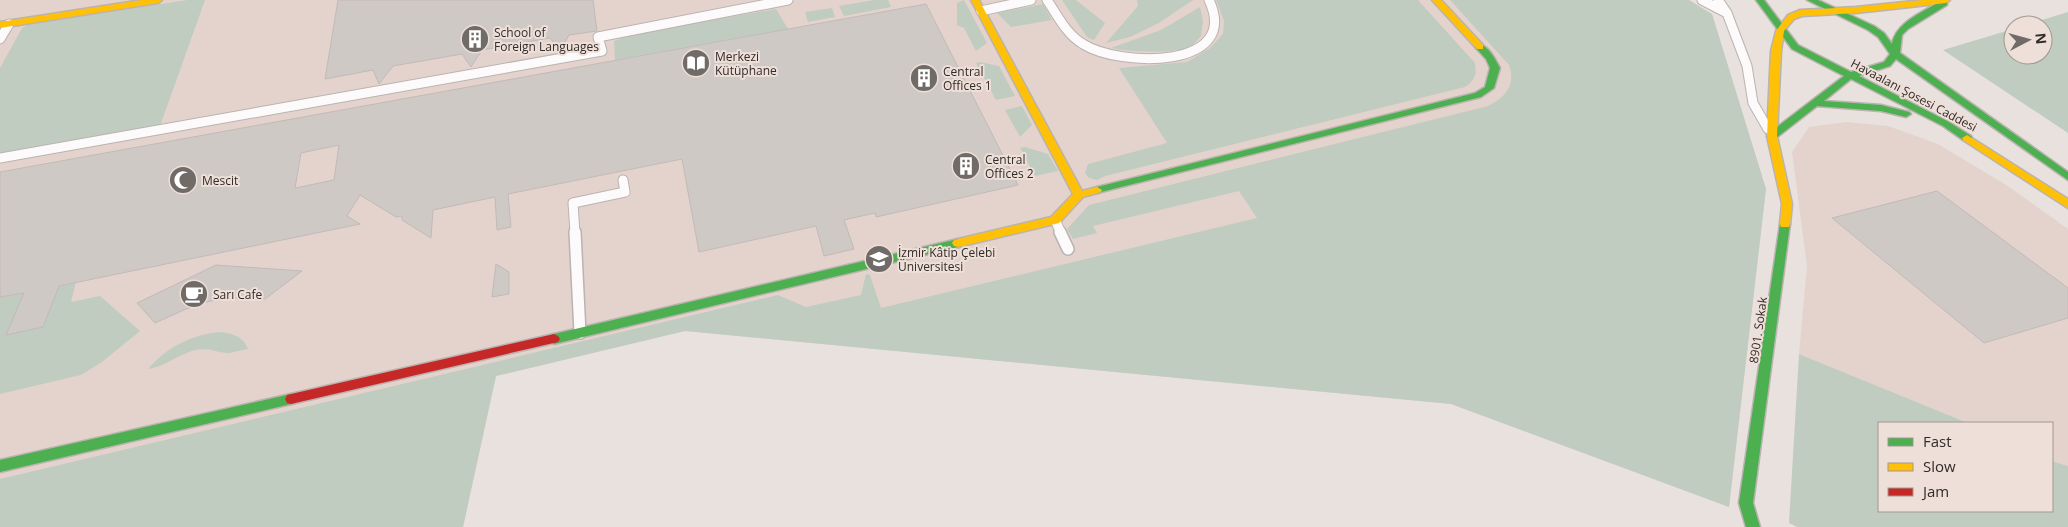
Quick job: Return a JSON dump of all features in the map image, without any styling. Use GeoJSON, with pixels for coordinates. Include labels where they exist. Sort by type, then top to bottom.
{"type":"FeatureCollection","features":[{"type":"Feature","properties":{"kind":"street"},"geometry":{"type":"LineString","coordinates":[[55,4],[82,0]]}},
{"type":"Feature","properties":{"kind":"street"},"geometry":{"type":"LineString","coordinates":[[4,24],[158,0]]}},
{"type":"Feature","properties":{"kind":"street"},"geometry":{"type":"LineString","coordinates":[[975,0],[1079,195]]}},
{"type":"Feature","properties":{"kind":"street"},"geometry":{"type":"LineString","coordinates":[[0,466],[580,333],[1055,220],[1079,195],[1478,95],[1489,88],[1494,68],[1490,58],[1436,0]]}},
{"type":"Feature","properties":{"kind":"street","name":"Havaalanı Şosesi Caddesi"},"geometry":{"type":"LineString","coordinates":[[1760,0],[1768,9],[1780,31],[1795,47],[1822,63],[1851,75],[1946,124],[2068,204]]}},
{"type":"Feature","properties":{"kind":"street"},"geometry":{"type":"LineString","coordinates":[[1811,0],[1829,10]]}},
{"type":"Feature","properties":{"kind":"street"},"geometry":{"type":"LineString","coordinates":[[1780,31],[1791,18],[1800,13],[1856,10],[1947,0]]}},
{"type":"Feature","properties":{"kind":"street"},"geometry":{"type":"LineString","coordinates":[[1772,136],[1851,75],[1887,64],[1895,54],[1898,35],[1905,27],[1947,0]]}},
{"type":"Feature","properties":{"kind":"street","name":"Havaalanı Şosesi Caddesi"},"geometry":{"type":"LineString","coordinates":[[1829,10],[1881,35],[1895,54],[2068,176]]}},
{"type":"Feature","properties":{"kind":"street","name":"8901. Sokak"},"geometry":{"type":"LineString","coordinates":[[1753,527],[1746,503],[1784,242],[1787,204],[1772,136],[1776,51],[1780,31]]}},
{"type":"Feature","properties":{"kind":"street"},"geometry":{"type":"LineString","coordinates":[[1813,103],[1881,108],[1946,124]]}},
{"type":"Feature","properties":{"kind":"street"},"geometry":{"type":"LineString","coordinates":[[2027,176],[2068,210]]}},
{"type":"Feature","properties":{"kind":"lane"},"geometry":{"type":"LineString","coordinates":[[0,158],[602,51],[598,37],[788,0]]}},
{"type":"Feature","properties":{"kind":"lane"},"geometry":{"type":"LineString","coordinates":[[981,11],[1031,0]]}},
{"type":"Feature","properties":{"kind":"lane"},"geometry":{"type":"LineString","coordinates":[[1047,0],[1069,32],[1079,42],[1107,55],[1149,58],[1179,56],[1196,50],[1209,40],[1216,23],[1209,0]]}},
{"type":"Feature","properties":{"kind":"lane"},"geometry":{"type":"LineString","coordinates":[[1702,0],[1727,14]]}},
{"type":"Feature","properties":{"kind":"lane"},"geometry":{"type":"LineString","coordinates":[[1718,0],[1727,14],[1747,66],[1753,103],[1772,136]]}},
{"type":"Feature","properties":{"kind":"lane"},"geometry":{"type":"LineString","coordinates":[[0,39],[4,24]]}},
{"type":"Feature","properties":{"kind":"lane"},"geometry":{"type":"LineString","coordinates":[[580,333],[573,203],[625,192],[623,180]]}},
{"type":"Feature","properties":{"kind":"lane"},"geometry":{"type":"LineString","coordinates":[[1055,220],[1068,249]]}},
{"type":"Feature","properties":{"kind":"shaded area","name":"İzmir Kâtip Çelebi Üniversitesi"},"geometry":{"type":"Polygon","coordinates":[[[0,0],[1689,0],[1712,14],[1766,189],[1729,507],[1451,404],[685,331],[496,376],[463,527],[0,527],[0,0]]]}},
{"type":"Feature","properties":{"kind":"shaded area"},"geometry":{"type":"Polygon","coordinates":[[[187,0],[205,0],[160,126],[0,155],[0,68],[22,28],[28,25],[187,0]]]}},
{"type":"Feature","properties":{"kind":"shaded area"},"geometry":{"type":"Polygon","coordinates":[[[874,0],[888,0],[891,7],[844,16],[839,6],[874,0]]]}},
{"type":"Feature","properties":{"kind":"shaded area"},"geometry":{"type":"Polygon","coordinates":[[[964,0],[987,43],[976,51],[964,28],[957,25],[957,3],[964,0]]]}},
{"type":"Feature","properties":{"kind":"shaded area"},"geometry":{"type":"Polygon","coordinates":[[[1062,0],[1076,0],[1105,23],[1094,40],[1087,37],[1062,0]]]}},
{"type":"Feature","properties":{"kind":"shaded area"},"geometry":{"type":"Polygon","coordinates":[[[1137,0],[1193,0],[1159,23],[1130,37],[1106,43],[1138,6],[1137,0]]]}},
{"type":"Feature","properties":{"kind":"shaded area"},"geometry":{"type":"Polygon","coordinates":[[[1216,0],[1418,0],[1475,63],[1476,71],[1471,82],[1465,87],[1105,176],[1097,180],[1089,178],[1085,173],[1088,164],[1167,143],[1119,68],[1187,62],[1210,48],[1223,34],[1224,21],[1216,0]]]}},
{"type":"Feature","properties":{"kind":"shaded area"},"geometry":{"type":"Polygon","coordinates":[[[1450,0],[1689,0],[1712,14],[1766,189],[1729,507],[1451,404],[685,331],[496,376],[463,527],[0,527],[0,479],[778,295],[806,307],[861,295],[866,274],[870,275],[881,308],[1257,218],[1239,191],[1093,226],[1097,233],[1073,239],[1067,229],[1089,205],[1488,106],[1500,99],[1508,90],[1510,84],[1511,72],[1509,65],[1450,0]]]}},
{"type":"Feature","properties":{"kind":"shaded area"},"geometry":{"type":"Polygon","coordinates":[[[1043,4],[1052,20],[1011,27],[997,13],[1043,4]]]}},
{"type":"Feature","properties":{"kind":"shaded area"},"geometry":{"type":"Polygon","coordinates":[[[1200,7],[1203,21],[1201,36],[1190,47],[1174,51],[1151,52],[1111,48],[1161,30],[1200,7]]]}},
{"type":"Feature","properties":{"kind":"shaded area"},"geometry":{"type":"Polygon","coordinates":[[[832,8],[835,17],[808,22],[805,12],[832,8]]]}},
{"type":"Feature","properties":{"kind":"shaded area"},"geometry":{"type":"Polygon","coordinates":[[[776,9],[788,29],[615,60],[614,41],[636,33],[776,9]]]}},
{"type":"Feature","properties":{"kind":"shaded area"},"geometry":{"type":"Polygon","coordinates":[[[2068,12],[2068,133],[1943,50],[2003,32],[2003,65],[2053,65],[2053,17],[2068,12]]]}},
{"type":"Feature","properties":{"kind":"shaded area"},"geometry":{"type":"Polygon","coordinates":[[[980,62],[999,66],[1015,96],[996,100],[976,63],[980,62]]]}},
{"type":"Feature","properties":{"kind":"shaded area"},"geometry":{"type":"Polygon","coordinates":[[[1022,106],[1032,125],[1020,137],[1005,110],[1022,106]]]}},
{"type":"Feature","properties":{"kind":"shaded area"},"geometry":{"type":"Polygon","coordinates":[[[1846,122],[1888,126],[1938,144],[2008,186],[2068,229],[2068,466],[2053,461],[2053,422],[1966,422],[1799,354],[1807,266],[1792,152],[1809,127],[1846,122]]]}},
{"type":"Feature","properties":{"kind":"shaded area"},"geometry":{"type":"Polygon","coordinates":[[[1025,147],[1048,154],[1058,171],[1035,176],[1020,148],[1025,147]]]}},
{"type":"Feature","properties":{"kind":"shaded area"},"geometry":{"type":"Polygon","coordinates":[[[76,282],[71,302],[100,296],[140,331],[102,362],[81,375],[0,394],[0,297],[76,282]]]}},
{"type":"Feature","properties":{"kind":"shaded area"},"geometry":{"type":"Polygon","coordinates":[[[219,332],[237,336],[248,349],[229,353],[205,349],[195,350],[160,366],[148,369],[163,354],[180,343],[199,336],[219,332]]]}},
{"type":"Feature","properties":{"kind":"shaded area"},"geometry":{"type":"Polygon","coordinates":[[[1799,354],[1966,422],[1878,422],[1878,512],[2053,512],[2053,461],[2068,466],[2068,527],[1797,527],[1789,523],[1799,354]]]}},
{"type":"Feature","properties":{"kind":"building","name":"School of Foreign Languages"},"geometry":{"type":"Polygon","coordinates":[[[338,0],[593,0],[597,31],[569,35],[560,51],[550,38],[482,50],[471,67],[462,54],[393,66],[379,84],[373,70],[325,79],[338,0]]]}},
{"type":"Feature","properties":{"kind":"building"},"geometry":{"type":"Polygon","coordinates":[[[926,4],[1018,185],[876,217],[875,213],[844,220],[854,249],[824,256],[816,226],[699,252],[682,159],[508,194],[511,227],[497,230],[495,197],[433,210],[431,238],[402,220],[402,216],[396,217],[360,195],[347,216],[360,224],[59,286],[43,327],[6,335],[24,293],[0,297],[0,172],[926,4]],[[339,145],[301,153],[295,188],[334,180],[339,145]]]}},
{"type":"Feature","properties":{"kind":"building"},"geometry":{"type":"Polygon","coordinates":[[[1937,191],[2068,288],[2068,318],[1984,343],[1832,218],[1937,191]]]}},
{"type":"Feature","properties":{"kind":"building"},"geometry":{"type":"Polygon","coordinates":[[[496,264],[509,272],[509,294],[492,297],[496,264]]]}},
{"type":"Feature","properties":{"kind":"building","name":"Sarı Cafe"},"geometry":{"type":"Polygon","coordinates":[[[216,265],[302,271],[265,299],[234,298],[210,301],[155,323],[137,303],[216,265]]]}},
{"type":"Feature","properties":{"kind":"traffic: fast"},"geometry":{"type":"LineString","coordinates":[[1760,0],[1795,47],[1946,124],[1967,138]]}},
{"type":"Feature","properties":{"kind":"traffic: fast"},"geometry":{"type":"LineString","coordinates":[[1811,0],[1871,28],[1881,35],[1895,54],[2068,177]]}},
{"type":"Feature","properties":{"kind":"traffic: fast"},"geometry":{"type":"LineString","coordinates":[[1772,136],[1851,75],[1887,64],[1895,54],[1898,35],[1905,27],[1944,3]]}},
{"type":"Feature","properties":{"kind":"traffic: fast"},"geometry":{"type":"LineString","coordinates":[[1097,190],[1478,95],[1489,88],[1495,68],[1490,58],[1480,47]]}},
{"type":"Feature","properties":{"kind":"traffic: fast"},"geometry":{"type":"LineString","coordinates":[[1813,103],[1881,108],[1906,114]]}},
{"type":"Feature","properties":{"kind":"traffic: fast"},"geometry":{"type":"LineString","coordinates":[[1753,527],[1746,503],[1785,224]]}},
{"type":"Feature","properties":{"kind":"traffic: fast"},"geometry":{"type":"LineString","coordinates":[[554,339],[958,243]]}},
{"type":"Feature","properties":{"kind":"traffic: fast"},"geometry":{"type":"LineString","coordinates":[[0,466],[291,399]]}},
{"type":"Feature","properties":{"kind":"traffic: slow"},"geometry":{"type":"LineString","coordinates":[[0,25],[158,0]]}},
{"type":"Feature","properties":{"kind":"traffic: slow"},"geometry":{"type":"LineString","coordinates":[[975,0],[1079,195],[1097,190]]}},
{"type":"Feature","properties":{"kind":"traffic: slow"},"geometry":{"type":"LineString","coordinates":[[1436,0],[1480,47]]}},
{"type":"Feature","properties":{"kind":"traffic: slow"},"geometry":{"type":"LineString","coordinates":[[1785,224],[1787,204],[1772,136],[1776,51],[1780,31],[1791,17],[1800,13],[1856,10],[1946,0]]}},
{"type":"Feature","properties":{"kind":"traffic: slow"},"geometry":{"type":"LineString","coordinates":[[1967,138],[2068,204]]}},
{"type":"Feature","properties":{"kind":"traffic: slow"},"geometry":{"type":"LineString","coordinates":[[958,243],[1055,220],[1079,195]]}},
{"type":"Feature","properties":{"kind":"traffic: jam"},"geometry":{"type":"LineString","coordinates":[[291,399],[554,339]]}},
{"type":"Feature","properties":{"kind":"place","name":"School of Foreign Languages"},"geometry":{"type":"Point","coordinates":[475,39]}},
{"type":"Feature","properties":{"kind":"place","name":"Merkezi Kütüphane"},"geometry":{"type":"Point","coordinates":[696,63]}},
{"type":"Feature","properties":{"kind":"place","name":"Central Offices 1"},"geometry":{"type":"Point","coordinates":[924,78]}},
{"type":"Feature","properties":{"kind":"place","name":"Central Offices 2"},"geometry":{"type":"Point","coordinates":[966,166]}},
{"type":"Feature","properties":{"kind":"place","name":"Mescit"},"geometry":{"type":"Point","coordinates":[183,180]}},
{"type":"Feature","properties":{"kind":"place","name":"İzmir Kâtip Çelebi Üniversitesi"},"geometry":{"type":"Point","coordinates":[879,259]}},
{"type":"Feature","properties":{"kind":"place","name":"Sarı Cafe"},"geometry":{"type":"Point","coordinates":[194,294]}}]}
